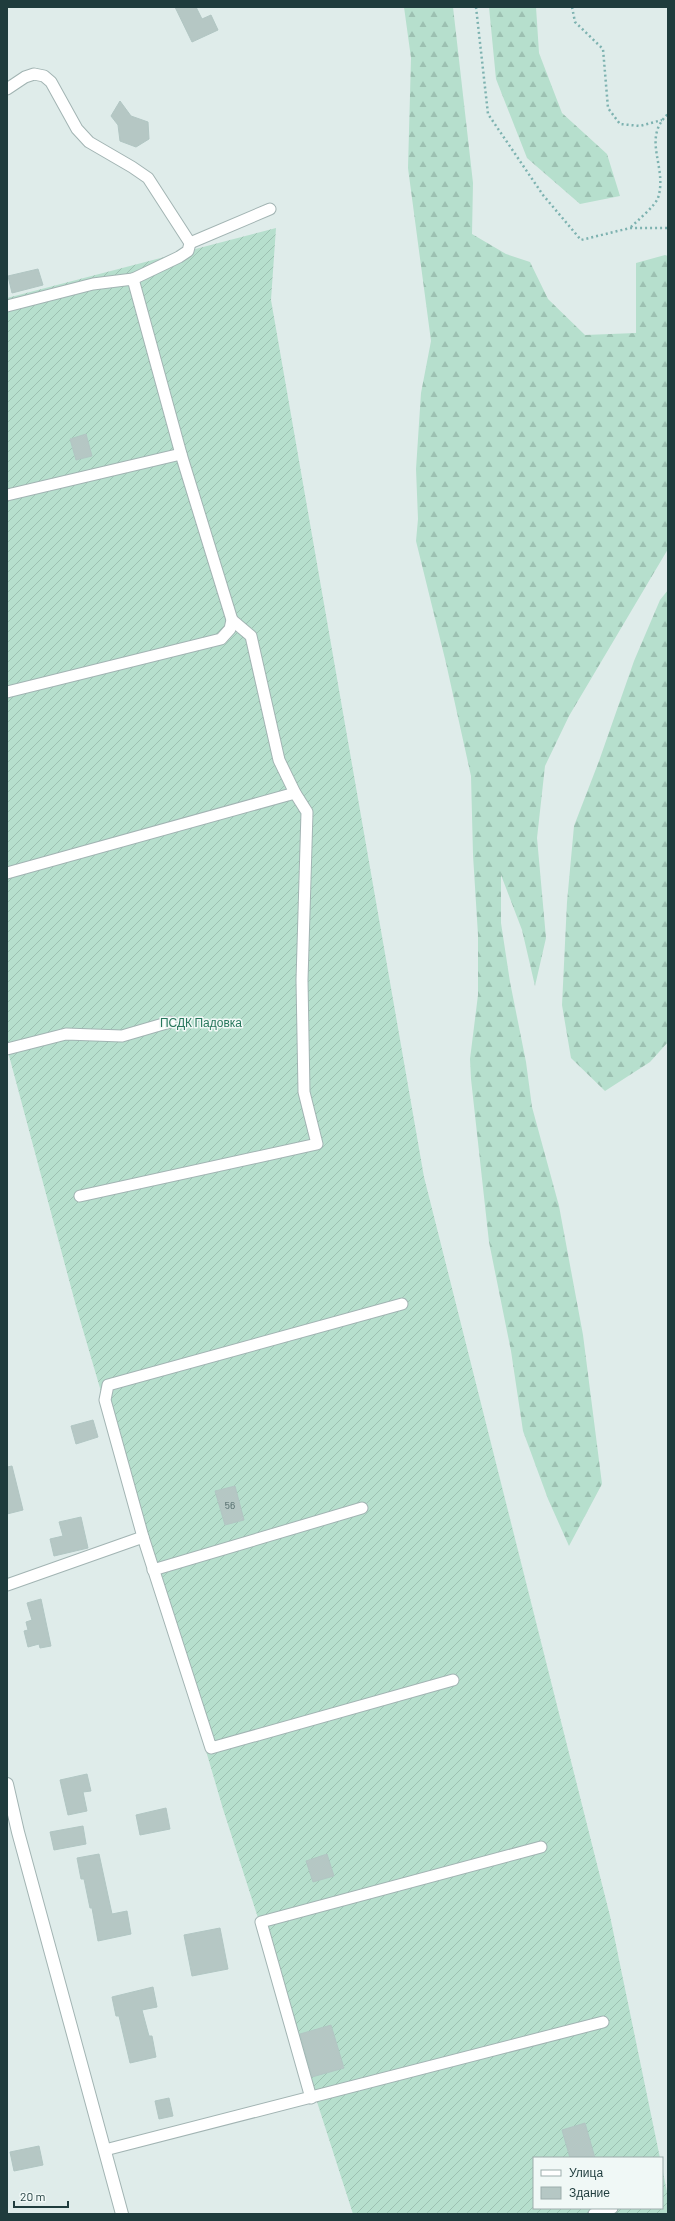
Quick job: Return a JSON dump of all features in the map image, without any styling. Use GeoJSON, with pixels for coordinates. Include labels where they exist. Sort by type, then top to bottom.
{"type":"FeatureCollection","features":[{"type":"Feature","properties":{"kind":"street"},"geometry":{"type":"LineString","coordinates":[[7,1784],[18,1832],[122,2214]]}},
{"type":"Feature","properties":{"kind":"lane"},"geometry":{"type":"LineString","coordinates":[[7,89],[25,77],[34,74],[44,76],[48,79],[77,129],[89,142],[132,166],[148,178],[190,243],[188,251],[179,258],[133,279],[93,284],[7,306]]}},
{"type":"Feature","properties":{"kind":"lane"},"geometry":{"type":"LineString","coordinates":[[190,243],[270,210]]}},
{"type":"Feature","properties":{"kind":"lane"},"geometry":{"type":"LineString","coordinates":[[7,692],[221,638],[230,629],[232,620],[181,454],[133,279]]}},
{"type":"Feature","properties":{"kind":"lane"},"geometry":{"type":"LineString","coordinates":[[7,495],[181,454]]}},
{"type":"Feature","properties":{"kind":"lane"},"geometry":{"type":"LineString","coordinates":[[80,1196],[317,1144],[304,1092],[302,980],[307,812],[295,793],[279,760],[251,636],[232,620]]}},
{"type":"Feature","properties":{"kind":"lane"},"geometry":{"type":"LineString","coordinates":[[7,873],[295,793]]}},
{"type":"Feature","properties":{"kind":"lane"},"geometry":{"type":"LineString","coordinates":[[7,1049],[66,1034],[122,1036],[170,1022]]}},
{"type":"Feature","properties":{"kind":"lane"},"geometry":{"type":"LineString","coordinates":[[402,1304],[108,1385],[105,1400],[142,1537],[211,1748],[453,1680]]}},
{"type":"Feature","properties":{"kind":"lane"},"geometry":{"type":"LineString","coordinates":[[154,1570],[362,1508]]}},
{"type":"Feature","properties":{"kind":"lane"},"geometry":{"type":"LineString","coordinates":[[7,1585],[142,1537]]}},
{"type":"Feature","properties":{"kind":"lane"},"geometry":{"type":"LineString","coordinates":[[310,2098],[260,1922],[540,1847]]}},
{"type":"Feature","properties":{"kind":"lane"},"geometry":{"type":"LineString","coordinates":[[105,2150],[603,2022]]}},
{"type":"Feature","properties":{"kind":"lane"},"geometry":{"type":"LineString","coordinates":[[594,2214],[609,2209]]}},
{"type":"Feature","properties":{"kind":"path"},"geometry":{"type":"LineString","coordinates":[[476,7],[488,114],[543,195],[581,240],[630,228],[668,228]]}},
{"type":"Feature","properties":{"kind":"path"},"geometry":{"type":"LineString","coordinates":[[572,7],[575,22],[603,49],[608,108],[620,124],[640,126],[662,120]]}},
{"type":"Feature","properties":{"kind":"path"},"geometry":{"type":"LineString","coordinates":[[630,228],[657,200],[662,178],[654,138],[662,120],[668,114]]}},
{"type":"Feature","properties":{"kind":"green space"},"geometry":{"type":"Polygon","coordinates":[[[404,7],[453,7],[473,183],[472,234],[506,254],[530,262],[548,299],[585,335],[636,333],[636,263],[665,255],[668,256],[668,549],[569,716],[545,766],[537,838],[546,938],[535,986],[522,930],[501,875],[501,923],[510,982],[526,1062],[532,1107],[559,1206],[583,1335],[602,1484],[569,1546],[548,1499],[523,1431],[511,1351],[489,1242],[471,1079],[470,1059],[478,995],[478,935],[473,855],[471,776],[446,663],[416,541],[418,519],[416,469],[421,393],[431,341],[408,168],[411,58],[404,7]]]}},
{"type":"Feature","properties":{"kind":"green space"},"geometry":{"type":"Polygon","coordinates":[[[489,7],[536,7],[539,53],[562,113],[607,154],[620,196],[580,204],[527,158],[496,79],[489,7]]]}},
{"type":"Feature","properties":{"kind":"green space","name":"ПСДК Падовка"},"geometry":{"type":"Polygon","coordinates":[[[276,228],[271,300],[424,1177],[610,1916],[660,2157],[533,2157],[533,2209],[663,2209],[663,2172],[668,2197],[668,2214],[353,2214],[223,1809],[76,1306],[7,1048],[7,298],[276,228]]]}},
{"type":"Feature","properties":{"kind":"green space"},"geometry":{"type":"Polygon","coordinates":[[[668,590],[668,1042],[650,1062],[605,1091],[571,1058],[562,1005],[567,902],[574,826],[599,761],[634,661],[660,600],[668,590]]]}},
{"type":"Feature","properties":{"kind":"building"},"geometry":{"type":"Polygon","coordinates":[[[175,7],[196,7],[202,19],[211,15],[218,30],[192,42],[175,7]]]}},
{"type":"Feature","properties":{"kind":"building"},"geometry":{"type":"Polygon","coordinates":[[[120,101],[131,116],[148,122],[149,139],[136,147],[120,141],[118,125],[111,116],[120,101]]]}},
{"type":"Feature","properties":{"kind":"building"},"geometry":{"type":"Polygon","coordinates":[[[38,269],[43,285],[12,293],[8,276],[38,269]]]}},
{"type":"Feature","properties":{"kind":"building"},"geometry":{"type":"Polygon","coordinates":[[[86,434],[92,456],[76,460],[70,439],[86,434]]]}},
{"type":"Feature","properties":{"kind":"building"},"geometry":{"type":"Polygon","coordinates":[[[93,1420],[98,1437],[76,1444],[71,1426],[93,1420]]]}},
{"type":"Feature","properties":{"kind":"building"},"geometry":{"type":"Polygon","coordinates":[[[12,1466],[23,1510],[7,1514],[7,1467],[12,1466]]]}},
{"type":"Feature","properties":{"kind":"building"},"geometry":{"type":"Polygon","coordinates":[[[235,1486],[244,1520],[225,1525],[215,1491],[235,1486]]]}},
{"type":"Feature","properties":{"kind":"building"},"geometry":{"type":"Polygon","coordinates":[[[81,1517],[88,1548],[54,1556],[50,1539],[63,1536],[59,1522],[81,1517]]]}},
{"type":"Feature","properties":{"kind":"building"},"geometry":{"type":"Polygon","coordinates":[[[41,1599],[51,1646],[40,1648],[39,1644],[28,1647],[24,1631],[28,1630],[26,1622],[32,1620],[27,1603],[41,1599]]]}},
{"type":"Feature","properties":{"kind":"building"},"geometry":{"type":"Polygon","coordinates":[[[87,1774],[91,1791],[83,1792],[87,1811],[68,1815],[60,1780],[87,1774]]]}},
{"type":"Feature","properties":{"kind":"building"},"geometry":{"type":"Polygon","coordinates":[[[166,1808],[170,1829],[140,1835],[136,1815],[166,1808]]]}},
{"type":"Feature","properties":{"kind":"building"},"geometry":{"type":"Polygon","coordinates":[[[83,1826],[86,1844],[54,1850],[50,1832],[83,1826]]]}},
{"type":"Feature","properties":{"kind":"building"},"geometry":{"type":"Polygon","coordinates":[[[99,1854],[112,1914],[127,1911],[131,1934],[98,1941],[92,1908],[90,1908],[84,1879],[81,1879],[77,1858],[99,1854]]]}},
{"type":"Feature","properties":{"kind":"building"},"geometry":{"type":"Polygon","coordinates":[[[327,1854],[334,1876],[313,1882],[306,1861],[327,1854]]]}},
{"type":"Feature","properties":{"kind":"building"},"geometry":{"type":"Polygon","coordinates":[[[220,1928],[228,1969],[192,1976],[184,1935],[220,1928]]]}},
{"type":"Feature","properties":{"kind":"building"},"geometry":{"type":"Polygon","coordinates":[[[153,1987],[157,2007],[142,2010],[149,2036],[152,2036],[156,2057],[130,2063],[119,2016],[116,2016],[112,1997],[153,1987]]]}},
{"type":"Feature","properties":{"kind":"building"},"geometry":{"type":"Polygon","coordinates":[[[331,2025],[344,2068],[312,2077],[300,2034],[331,2025]]]}},
{"type":"Feature","properties":{"kind":"building"},"geometry":{"type":"Polygon","coordinates":[[[169,2098],[173,2116],[159,2119],[155,2101],[169,2098]]]}},
{"type":"Feature","properties":{"kind":"building"},"geometry":{"type":"Polygon","coordinates":[[[585,2123],[595,2157],[570,2157],[562,2130],[585,2123]]]}},
{"type":"Feature","properties":{"kind":"building"},"geometry":{"type":"Polygon","coordinates":[[[39,2146],[43,2165],[14,2171],[10,2152],[39,2146]]]}}]}
